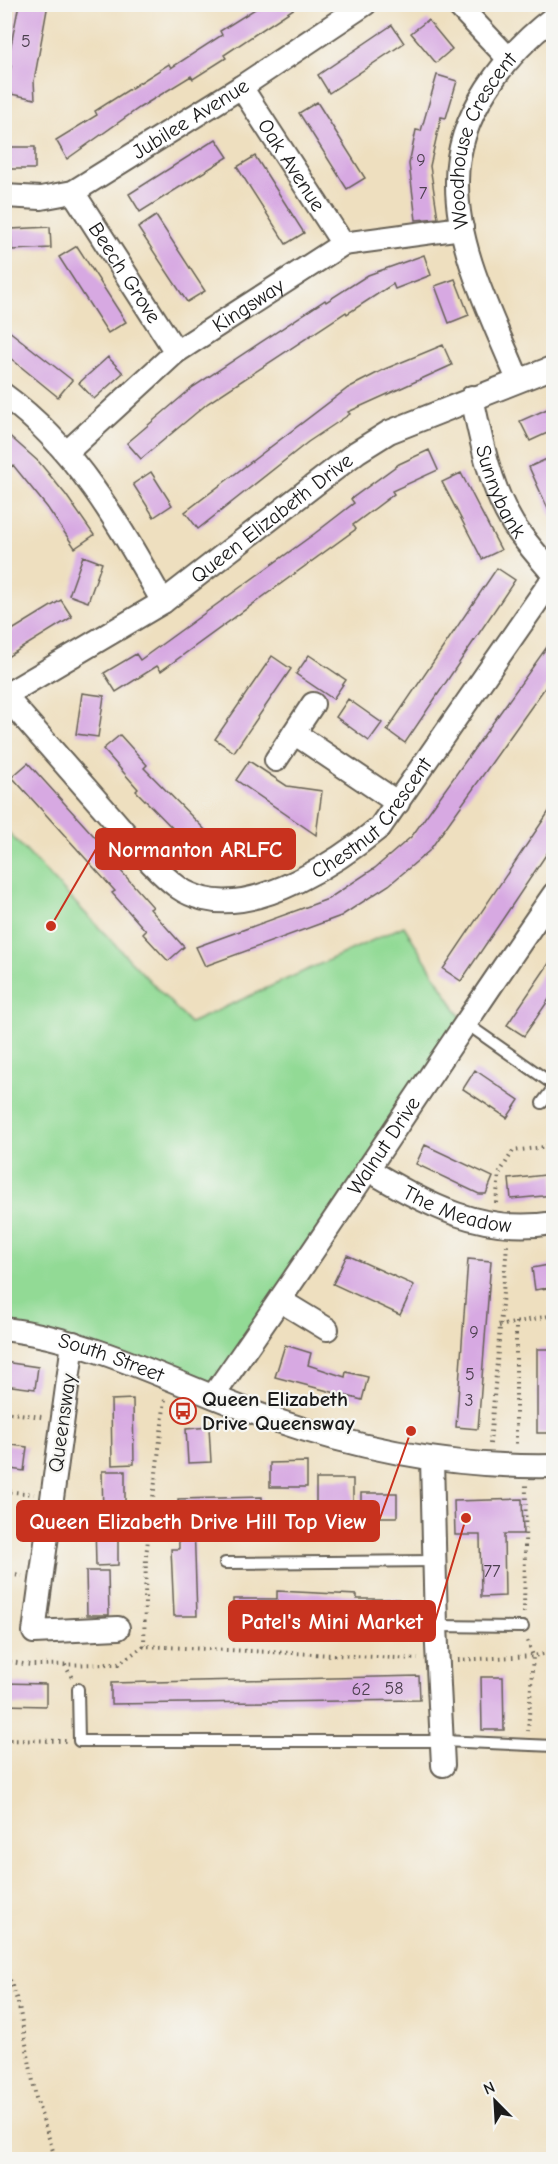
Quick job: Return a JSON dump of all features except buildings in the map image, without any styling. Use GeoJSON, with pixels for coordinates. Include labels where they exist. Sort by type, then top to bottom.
{"type":"FeatureCollection","features":[{"type":"Feature","properties":{"kind":"street","name":"Jubilee Avenue"},"geometry":{"type":"LineString","coordinates":[[4,196],[41,198],[73,192],[241,87],[365,4]]}},
{"type":"Feature","properties":{"kind":"street"},"geometry":{"type":"LineString","coordinates":[[457,4],[509,58]]}},
{"type":"Feature","properties":{"kind":"street","name":"Woodhouse Crescent"},"geometry":{"type":"LineString","coordinates":[[518,380],[474,271],[462,228],[456,180],[464,139],[476,108],[494,78],[509,58],[534,32],[554,17]]}},
{"type":"Feature","properties":{"kind":"street","name":"Oak Avenue"},"geometry":{"type":"LineString","coordinates":[[241,87],[343,244]]}},
{"type":"Feature","properties":{"kind":"street","name":"Beech Grove"},"geometry":{"type":"LineString","coordinates":[[73,192],[176,352]]}},
{"type":"Feature","properties":{"kind":"street","name":"Kingsway"},"geometry":{"type":"LineString","coordinates":[[67,452],[176,352],[343,244],[462,228]]}},
{"type":"Feature","properties":{"kind":"street","name":"Queen Elizabeth Drive"},"geometry":{"type":"LineString","coordinates":[[5,696],[163,602],[357,452],[389,432],[472,397],[554,367]]}},
{"type":"Feature","properties":{"kind":"street"},"geometry":{"type":"LineString","coordinates":[[4,395],[22,408],[67,452],[130,543],[163,602]]}},
{"type":"Feature","properties":{"kind":"street","name":"Sunnybank"},"geometry":{"type":"LineString","coordinates":[[472,397],[483,448],[500,498],[514,524],[554,576]]}},
{"type":"Feature","properties":{"kind":"street","name":"Chestnut Crescent"},"geometry":{"type":"LineString","coordinates":[[5,696],[161,872],[181,890],[204,899],[228,902],[255,897],[320,869],[356,847],[380,827],[554,576]]}},
{"type":"Feature","properties":{"kind":"street"},"geometry":{"type":"LineString","coordinates":[[276,760],[313,704]]}},
{"type":"Feature","properties":{"kind":"street"},"geometry":{"type":"LineString","coordinates":[[294,733],[398,803]]}},
{"type":"Feature","properties":{"kind":"street","name":"Walnut Drive"},"geometry":{"type":"LineString","coordinates":[[213,1396],[281,1301],[464,1022],[554,894]]}},
{"type":"Feature","properties":{"kind":"street","name":"The Meadow"},"geometry":{"type":"LineString","coordinates":[[367,1169],[412,1195],[459,1217],[502,1226],[554,1223]]}},
{"type":"Feature","properties":{"kind":"street"},"geometry":{"type":"LineString","coordinates":[[281,1301],[327,1329]]}},
{"type":"Feature","properties":{"kind":"street","name":"South Street"},"geometry":{"type":"LineString","coordinates":[[4,1329],[73,1343],[213,1396]]}},
{"type":"Feature","properties":{"kind":"street","name":"Queensway"},"geometry":{"type":"LineString","coordinates":[[73,1343],[34,1632],[118,1628]]}},
{"type":"Feature","properties":{"kind":"street"},"geometry":{"type":"LineString","coordinates":[[213,1396],[272,1419],[343,1440],[432,1459],[488,1466],[554,1466]]}},
{"type":"Feature","properties":{"kind":"street"},"geometry":{"type":"LineString","coordinates":[[432,1459],[436,1626],[443,1765]]}},
{"type":"Feature","properties":{"kind":"lane"},"geometry":{"type":"LineString","coordinates":[[464,1022],[554,1086],[542,1103]]}},
{"type":"Feature","properties":{"kind":"lane"},"geometry":{"type":"LineString","coordinates":[[225,1563],[435,1561]]}},
{"type":"Feature","properties":{"kind":"lane"},"geometry":{"type":"LineString","coordinates":[[436,1626],[523,1627]]}},
{"type":"Feature","properties":{"kind":"lane"},"geometry":{"type":"LineString","coordinates":[[78,1689],[79,1741],[442,1741],[554,1746]]}},
{"type":"Feature","properties":{"kind":"path"},"geometry":{"type":"LineString","coordinates":[[488,1466],[499,1326],[502,1226],[499,1174],[513,1151],[545,1147],[554,1141]]}},
{"type":"Feature","properties":{"kind":"path"},"geometry":{"type":"LineString","coordinates":[[499,1326],[554,1315]]}},
{"type":"Feature","properties":{"kind":"path"},"geometry":{"type":"LineString","coordinates":[[516,1322],[523,1627],[532,1656],[528,1745]]}},
{"type":"Feature","properties":{"kind":"path"},"geometry":{"type":"LineString","coordinates":[[144,1646],[146,1556],[167,1379]]}},
{"type":"Feature","properties":{"kind":"path"},"geometry":{"type":"LineString","coordinates":[[4,1412],[62,1420]]}},
{"type":"Feature","properties":{"kind":"path"},"geometry":{"type":"LineString","coordinates":[[4,1491],[52,1496]]}},
{"type":"Feature","properties":{"kind":"path"},"geometry":{"type":"LineString","coordinates":[[4,1661],[31,1665],[118,1664],[144,1646],[438,1660],[532,1656],[554,1652]]}},
{"type":"Feature","properties":{"kind":"path"},"geometry":{"type":"LineString","coordinates":[[4,1740],[79,1741]]}},
{"type":"Feature","properties":{"kind":"path"},"geometry":{"type":"LineString","coordinates":[[4,1963],[19,2006],[36,2098],[56,2160]]}},
{"type":"Feature","properties":{"kind":"path"},"geometry":{"type":"LineString","coordinates":[[4,2155],[14,2160]]}},
{"type":"Feature","properties":{"kind":"green space"},"geometry":{"type":"Polygon","coordinates":[[[5,829],[190,1023],[404,926],[464,1022],[213,1396],[9,1329],[5,1296],[5,829]]]}},
{"type":"Feature","properties":{"kind":"place","name":"Normanton ARLFC"},"geometry":{"type":"Point","coordinates":[51,926]}},
{"type":"Feature","properties":{"kind":"place","name":"Queen Elizabeth Drive Queensway"},"geometry":{"type":"Point","coordinates":[183,1411]}},
{"type":"Feature","properties":{"kind":"place","name":"Queen Elizabeth Drive Hill Top View"},"geometry":{"type":"Point","coordinates":[411,1431]}},
{"type":"Feature","properties":{"kind":"place","name":"Patel's Mini Market"},"geometry":{"type":"Point","coordinates":[466,1518]}}]}
